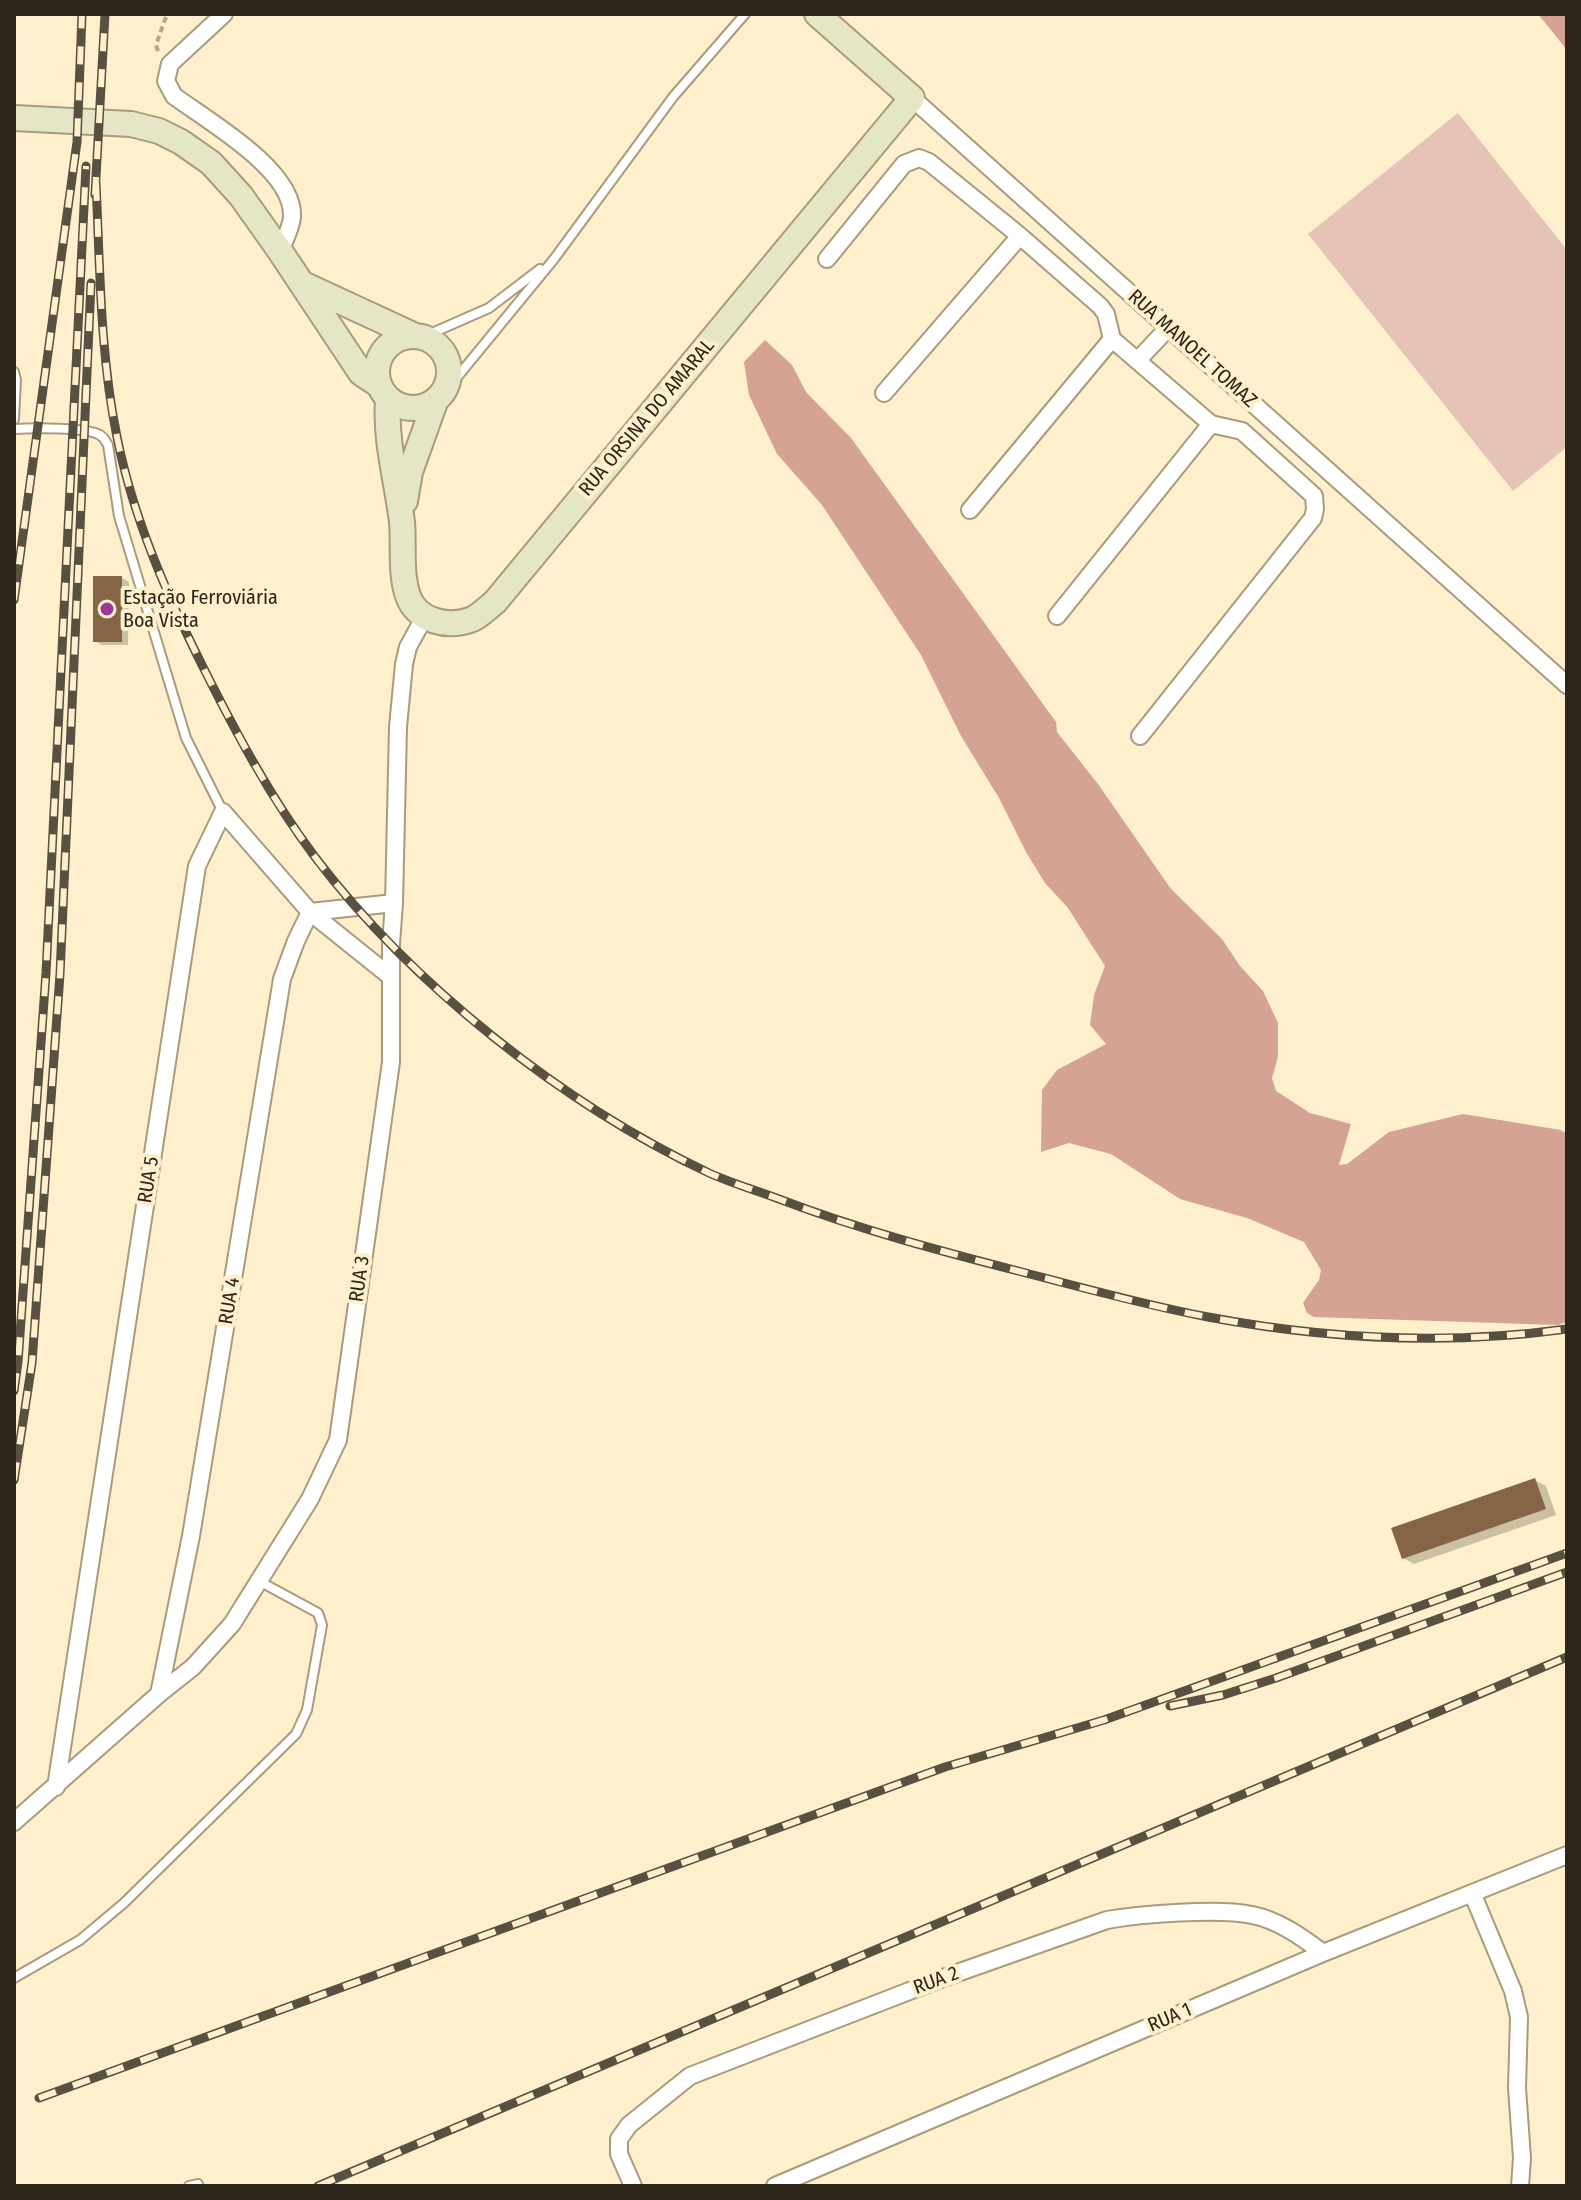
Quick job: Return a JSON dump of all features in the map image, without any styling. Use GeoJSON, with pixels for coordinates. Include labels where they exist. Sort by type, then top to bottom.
{"type":"FeatureCollection","features":[{"type":"Feature","properties":{"kind":"street"},"geometry":{"type":"LineString","coordinates":[[224,14],[170,64],[166,81],[174,96],[257,157],[273,171],[287,191],[292,216],[280,251]]}},
{"type":"Feature","properties":{"kind":"street","name":"RUA MANOEL TOMAZ"},"geometry":{"type":"LineString","coordinates":[[817,14],[1567,685]]}},
{"type":"Feature","properties":{"kind":"street","name":"RUA ORSINA DO AMARAL"},"geometry":{"type":"LineString","coordinates":[[425,616],[438,623],[453,624],[473,619],[495,602],[912,98]]}},
{"type":"Feature","properties":{"kind":"street"},"geometry":{"type":"LineString","coordinates":[[14,118],[131,124],[170,136],[211,163],[241,196],[361,373],[406,409],[416,409],[437,400]]}},
{"type":"Feature","properties":{"kind":"street"},"geometry":{"type":"LineString","coordinates":[[827,259],[904,164],[919,158],[929,162],[1100,306],[1106,314],[1112,339],[1211,424],[1242,431],[1314,496],[1313,518],[1140,736]]}},
{"type":"Feature","properties":{"kind":"street"},"geometry":{"type":"LineString","coordinates":[[884,393],[1020,236]]}},
{"type":"Feature","properties":{"kind":"street"},"geometry":{"type":"LineString","coordinates":[[303,284],[434,342],[449,363],[447,387],[437,400],[410,472],[402,523]]}},
{"type":"Feature","properties":{"kind":"street"},"geometry":{"type":"LineString","coordinates":[[1138,360],[1169,327]]}},
{"type":"Feature","properties":{"kind":"street"},"geometry":{"type":"LineString","coordinates":[[418,336],[399,338],[388,346],[380,357],[376,371],[384,392],[386,425],[402,523],[408,596],[425,616]]}},
{"type":"Feature","properties":{"kind":"street"},"geometry":{"type":"LineString","coordinates":[[970,510],[1112,339]]}},
{"type":"Feature","properties":{"kind":"street"},"geometry":{"type":"LineString","coordinates":[[1057,616],[1211,424]]}},
{"type":"Feature","properties":{"kind":"street","name":"RUA 3"},"geometry":{"type":"LineString","coordinates":[[14,1822],[193,1667],[232,1624],[310,1499],[338,1440],[391,1062],[398,727],[404,664],[408,647],[425,616]]}},
{"type":"Feature","properties":{"kind":"street"},"geometry":{"type":"LineString","coordinates":[[223,812],[310,912],[391,977]]}},
{"type":"Feature","properties":{"kind":"street","name":"RUA 5"},"geometry":{"type":"LineString","coordinates":[[56,1787],[197,866],[223,812]]}},
{"type":"Feature","properties":{"kind":"street"},"geometry":{"type":"LineString","coordinates":[[310,912],[394,903]]}},
{"type":"Feature","properties":{"kind":"street","name":"RUA 4"},"geometry":{"type":"LineString","coordinates":[[159,1694],[191,1536],[282,979],[310,912]]}},
{"type":"Feature","properties":{"kind":"street","name":"RUA 1"},"geometry":{"type":"LineString","coordinates":[[775,2186],[1323,1953],[1567,1855]]}},
{"type":"Feature","properties":{"kind":"street"},"geometry":{"type":"LineString","coordinates":[[1473,1895],[1513,1991],[1519,2017],[1517,2088],[1522,2158],[1520,2186]]}},
{"type":"Feature","properties":{"kind":"street","name":"RUA 2"},"geometry":{"type":"LineString","coordinates":[[633,2186],[619,2154],[619,2139],[629,2125],[690,2076],[943,1978],[1107,1920],[1131,1915],[1250,1914],[1273,1921],[1323,1953]]}},
{"type":"Feature","properties":{"kind":"lane"},"geometry":{"type":"LineString","coordinates":[[437,400],[554,259],[673,97],[744,15]]}},
{"type":"Feature","properties":{"kind":"lane"},"geometry":{"type":"LineString","coordinates":[[418,336],[489,308],[554,259]]}},
{"type":"Feature","properties":{"kind":"lane"},"geometry":{"type":"LineString","coordinates":[[14,372],[14,419]]}},
{"type":"Feature","properties":{"kind":"lane"},"geometry":{"type":"LineString","coordinates":[[14,429],[94,433],[103,437],[108,445],[119,516],[186,738],[223,812]]}},
{"type":"Feature","properties":{"kind":"lane"},"geometry":{"type":"LineString","coordinates":[[14,1978],[80,1940],[124,1903],[296,1734],[307,1710],[322,1625],[318,1613],[259,1580]]}},
{"type":"Feature","properties":{"kind":"shaded area"},"geometry":{"type":"Polygon","coordinates":[[[1538,14],[1567,14],[1567,50],[1538,14]]]}},
{"type":"Feature","properties":{"kind":"shaded area"},"geometry":{"type":"Polygon","coordinates":[[[1458,113],[1567,250],[1567,447],[1513,491],[1308,234],[1458,113]]]}},
{"type":"Feature","properties":{"kind":"shaded area"},"geometry":{"type":"Polygon","coordinates":[[[765,340],[792,365],[806,392],[851,438],[1056,722],[1057,732],[1098,784],[1171,889],[1222,939],[1240,966],[1263,991],[1278,1023],[1278,1057],[1272,1078],[1276,1091],[1310,1113],[1351,1124],[1339,1165],[1347,1164],[1389,1132],[1463,1114],[1561,1130],[1567,1134],[1567,1322],[1558,1325],[1314,1317],[1307,1313],[1303,1303],[1319,1280],[1321,1270],[1304,1242],[1247,1218],[1180,1199],[1111,1154],[1069,1143],[1041,1152],[1042,1090],[1057,1070],[1106,1044],[1090,1025],[1094,995],[1105,966],[1068,908],[1045,883],[1026,852],[999,798],[961,736],[921,655],[822,505],[777,454],[749,395],[744,362],[765,340]]]}},
{"type":"Feature","properties":{"kind":"building","name":"Estação Ferroviária Boa Vista"},"geometry":{"type":"Polygon","coordinates":[[[93,576],[122,576],[122,642],[93,642],[93,576]]]}},
{"type":"Feature","properties":{"kind":"building"},"geometry":{"type":"Polygon","coordinates":[[[1535,1478],[1546,1509],[1402,1559],[1391,1528],[1535,1478]]]}},
{"type":"Feature","properties":{"kind":"railway"},"geometry":{"type":"LineString","coordinates":[[14,600],[77,142],[82,14]]}},
{"type":"Feature","properties":{"kind":"railway"},"geometry":{"type":"LineString","coordinates":[[95,195],[105,14]]}},
{"type":"Feature","properties":{"kind":"railway"},"geometry":{"type":"LineString","coordinates":[[14,1391],[46,973],[86,166]]}},
{"type":"Feature","properties":{"kind":"railway"},"geometry":{"type":"LineString","coordinates":[[96,183],[104,343],[111,406],[141,525],[176,610],[214,690],[254,763],[315,857],[397,951],[494,1037],[599,1113],[709,1173],[839,1220],[961,1256],[1161,1307],[1297,1330],[1432,1338],[1567,1329]]}},
{"type":"Feature","properties":{"kind":"railway"},"geometry":{"type":"LineString","coordinates":[[14,1480],[32,1363],[60,974],[91,283]]}},
{"type":"Feature","properties":{"kind":"railway"},"geometry":{"type":"LineString","coordinates":[[39,2098],[945,1767],[1104,1720],[1567,1553]]}},
{"type":"Feature","properties":{"kind":"railway"},"geometry":{"type":"LineString","coordinates":[[1170,1706],[1223,1695],[1276,1678],[1567,1572]]}},
{"type":"Feature","properties":{"kind":"railway"},"geometry":{"type":"LineString","coordinates":[[318,2186],[1567,1657]]}},
{"type":"Feature","properties":{"kind":"place","name":"Estação Ferroviária Boa Vista"},"geometry":{"type":"Point","coordinates":[107,609]}}]}
